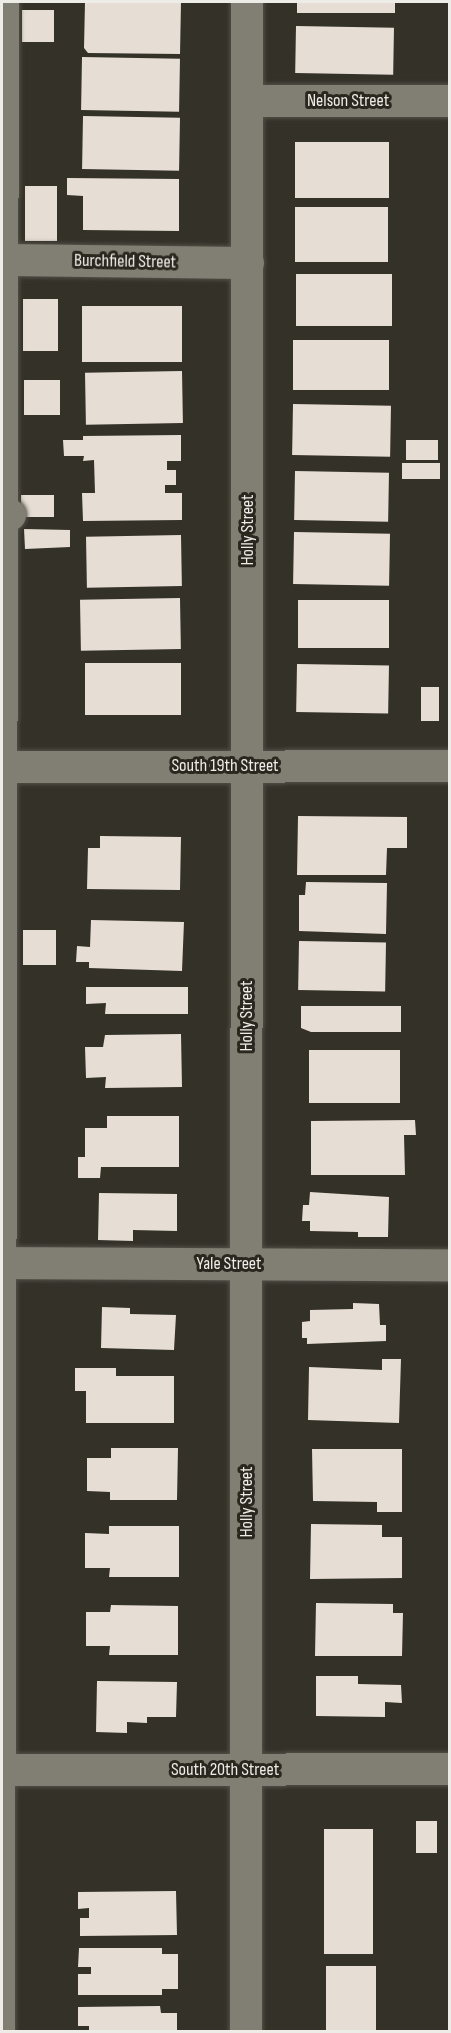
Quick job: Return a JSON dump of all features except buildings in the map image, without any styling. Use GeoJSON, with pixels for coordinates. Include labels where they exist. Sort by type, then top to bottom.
{"type":"FeatureCollection","features":[{"type":"Feature","properties":{"kind":"street","name":"Holly Street"},"geometry":{"type":"LineString","coordinates":[[246,2031],[247,2]]}},
{"type":"Feature","properties":{"kind":"street","name":"Nelson Street"},"geometry":{"type":"LineString","coordinates":[[247,101],[450,101]]}},
{"type":"Feature","properties":{"kind":"street","name":"Burchfield Street"},"geometry":{"type":"LineString","coordinates":[[6,260],[248,263]]}},
{"type":"Feature","properties":{"kind":"street","name":"South 19th Street"},"geometry":{"type":"LineString","coordinates":[[6,767],[450,766]]}},
{"type":"Feature","properties":{"kind":"street","name":"Yale Street"},"geometry":{"type":"LineString","coordinates":[[9,1263],[450,1265]]}},
{"type":"Feature","properties":{"kind":"street","name":"South 20th Street"},"geometry":{"type":"LineString","coordinates":[[5,1770],[450,1769]]}},
{"type":"Feature","properties":{"kind":"lane"},"geometry":{"type":"LineString","coordinates":[[7,2031],[5,1770],[9,1263],[6,260],[11,2]]}}]}
